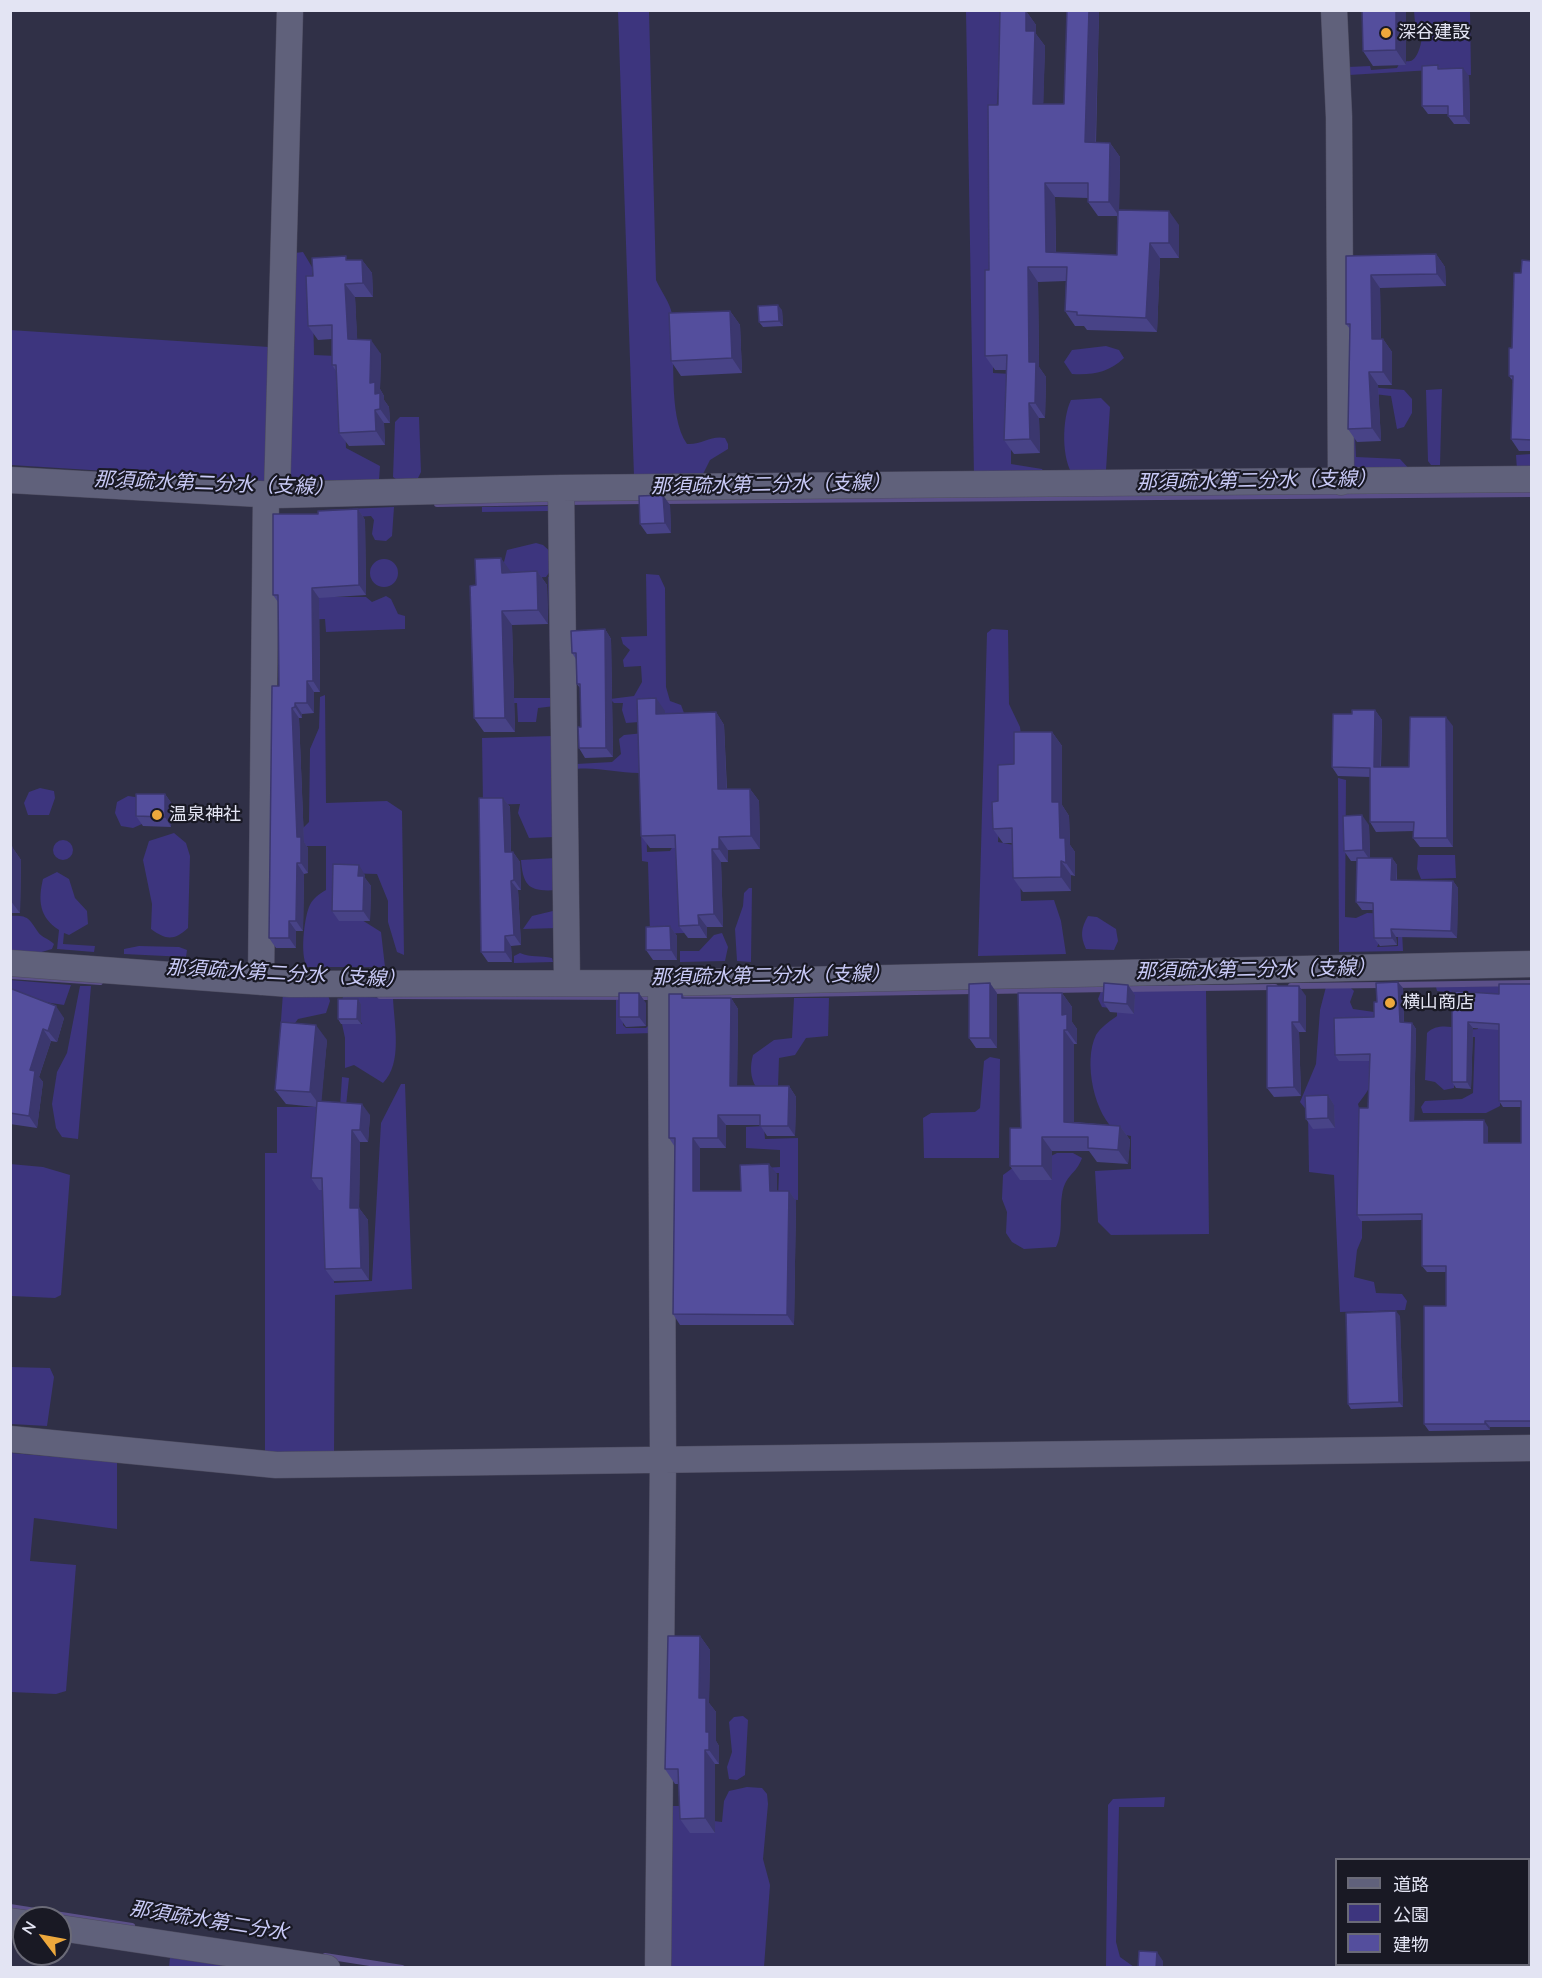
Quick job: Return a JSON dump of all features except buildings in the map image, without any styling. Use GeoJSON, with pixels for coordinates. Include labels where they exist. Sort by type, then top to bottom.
{"type":"FeatureCollection","features":[{"type":"Feature","properties":{"kind":"street"},"geometry":{"type":"LineString","coordinates":[[261,982],[272,495],[290,10]]}},
{"type":"Feature","properties":{"kind":"street"},"geometry":{"type":"LineString","coordinates":[[1334,10],[1339,117],[1341,482]]}},
{"type":"Feature","properties":{"kind":"street"},"geometry":{"type":"LineString","coordinates":[[10,480],[272,495],[561,488],[1532,479]]}},
{"type":"Feature","properties":{"kind":"street"},"geometry":{"type":"LineString","coordinates":[[561,488],[567,982]]}},
{"type":"Feature","properties":{"kind":"street"},"geometry":{"type":"LineString","coordinates":[[10,963],[261,982],[661,983],[1532,964]]}},
{"type":"Feature","properties":{"kind":"street"},"geometry":{"type":"LineString","coordinates":[[658,1968],[663,1459],[661,983]]}},
{"type":"Feature","properties":{"kind":"street"},"geometry":{"type":"LineString","coordinates":[[10,1439],[276,1465],[1532,1448]]}},
{"type":"Feature","properties":{"kind":"street"},"geometry":{"type":"LineString","coordinates":[[72,1930],[327,1968]]}},
{"type":"Feature","properties":{"kind":"green space"},"geometry":{"type":"Polygon","coordinates":[[[618,11],[649,11],[656,280],[672,314],[677,417],[687,444],[720,437],[725,438],[728,444],[728,449],[710,460],[702,476],[634,476],[618,11]]]}},
{"type":"Feature","properties":{"kind":"green space"},"geometry":{"type":"Polygon","coordinates":[[[966,11],[1003,11],[996,117],[993,373],[1011,374],[1011,464],[1042,469],[1045,474],[974,477],[966,11]]]}},
{"type":"Feature","properties":{"kind":"green space"},"geometry":{"type":"Polygon","coordinates":[[[1414,11],[1470,11],[1471,75],[1448,76],[1448,69],[1349,75],[1348,67],[1370,66],[1371,70],[1397,68],[1400,62],[1414,59],[1419,50],[1422,35],[1421,27],[1415,23],[1414,11]]]}},
{"type":"Feature","properties":{"kind":"green space"},"geometry":{"type":"Polygon","coordinates":[[[303,252],[312,267],[314,355],[337,356],[344,392],[346,448],[380,466],[379,480],[284,480],[287,254],[303,252]]]}},
{"type":"Feature","properties":{"kind":"green space"},"geometry":{"type":"Polygon","coordinates":[[[10,330],[269,347],[265,481],[11,465],[10,330]]]}},
{"type":"Feature","properties":{"kind":"green space"},"geometry":{"type":"Polygon","coordinates":[[[1106,346],[1119,350],[1124,358],[1106,370],[1072,374],[1064,362],[1072,350],[1106,346]]]}},
{"type":"Feature","properties":{"kind":"green space"},"geometry":{"type":"Polygon","coordinates":[[[1346,351],[1354,351],[1356,386],[1404,390],[1412,399],[1412,413],[1404,427],[1397,429],[1391,396],[1374,394],[1353,397],[1356,457],[1400,459],[1412,472],[1352,473],[1348,467],[1346,351]]]}},
{"type":"Feature","properties":{"kind":"green space"},"geometry":{"type":"Polygon","coordinates":[[[1442,389],[1440,465],[1431,465],[1428,461],[1426,390],[1442,389]]]}},
{"type":"Feature","properties":{"kind":"green space"},"geometry":{"type":"Polygon","coordinates":[[[1101,398],[1110,407],[1106,470],[1074,476],[1067,460],[1064,439],[1068,408],[1071,400],[1101,398]]]}},
{"type":"Feature","properties":{"kind":"green space"},"geometry":{"type":"Polygon","coordinates":[[[400,417],[419,417],[421,472],[418,478],[397,480],[393,477],[395,422],[400,417]]]}},
{"type":"Feature","properties":{"kind":"green space"},"geometry":{"type":"Polygon","coordinates":[[[1531,454],[1531,470],[1517,470],[1516,455],[1531,454]]]}},
{"type":"Feature","properties":{"kind":"green space"},"geometry":{"type":"Polygon","coordinates":[[[550,506],[553,520],[549,520],[548,511],[482,512],[482,507],[550,506]]]}},
{"type":"Feature","properties":{"kind":"green space"},"geometry":{"type":"Polygon","coordinates":[[[394,507],[392,536],[386,541],[375,540],[372,534],[374,520],[371,516],[325,519],[327,597],[366,597],[372,602],[386,596],[391,599],[398,614],[405,616],[405,629],[326,632],[325,619],[289,620],[323,510],[394,507]]]}},
{"type":"Feature","properties":{"kind":"green space"},"geometry":{"type":"Polygon","coordinates":[[[536,543],[543,545],[553,554],[551,570],[546,577],[517,579],[503,566],[507,550],[536,543]]]}},
{"type":"Feature","properties":{"kind":"green space"},"geometry":{"type":"Polygon","coordinates":[[[384,559],[394,563],[398,573],[394,583],[384,587],[374,583],[370,573],[374,563],[384,559]]]}},
{"type":"Feature","properties":{"kind":"green space"},"geometry":{"type":"Polygon","coordinates":[[[646,574],[659,575],[665,588],[666,687],[670,701],[681,705],[684,713],[678,719],[626,723],[622,710],[623,703],[614,703],[610,699],[634,696],[642,682],[641,666],[624,667],[623,660],[630,650],[623,644],[621,637],[647,636],[646,574]]]}},
{"type":"Feature","properties":{"kind":"green space"},"geometry":{"type":"Polygon","coordinates":[[[548,577],[554,577],[555,706],[538,708],[536,722],[518,722],[517,703],[481,703],[481,698],[551,698],[548,577]]]}},
{"type":"Feature","properties":{"kind":"green space"},"geometry":{"type":"Polygon","coordinates":[[[992,629],[1008,630],[1009,704],[1020,727],[1022,742],[1017,774],[1001,782],[998,842],[1019,846],[1021,901],[1054,900],[1061,921],[1066,954],[978,956],[987,633],[992,629]]]}},
{"type":"Feature","properties":{"kind":"green space"},"geometry":{"type":"Polygon","coordinates":[[[325,695],[326,803],[387,801],[402,811],[404,955],[397,952],[388,922],[388,901],[377,874],[342,873],[354,915],[381,932],[385,967],[307,967],[305,962],[304,929],[307,913],[314,899],[326,890],[326,846],[302,846],[302,829],[309,822],[310,749],[319,728],[320,697],[325,695]]]}},
{"type":"Feature","properties":{"kind":"green space"},"geometry":{"type":"Polygon","coordinates":[[[644,733],[647,852],[670,851],[676,841],[685,933],[650,934],[648,862],[642,861],[639,773],[576,769],[576,764],[612,762],[621,754],[619,739],[624,735],[644,733]]]}},
{"type":"Feature","properties":{"kind":"green space"},"geometry":{"type":"Polygon","coordinates":[[[554,736],[554,837],[529,838],[518,813],[520,804],[483,805],[482,738],[554,736]]]}},
{"type":"Feature","properties":{"kind":"green space"},"geometry":{"type":"Polygon","coordinates":[[[1338,778],[1346,780],[1345,917],[1356,918],[1367,913],[1393,914],[1377,947],[1398,946],[1398,913],[1401,912],[1403,951],[1339,952],[1338,778]]]}},
{"type":"Feature","properties":{"kind":"green space"},"geometry":{"type":"Polygon","coordinates":[[[40,788],[54,791],[55,798],[49,815],[28,815],[24,803],[29,792],[40,788]]]}},
{"type":"Feature","properties":{"kind":"green space"},"geometry":{"type":"Polygon","coordinates":[[[128,796],[142,798],[142,824],[133,828],[121,826],[115,813],[117,802],[128,796]]]}},
{"type":"Feature","properties":{"kind":"green space"},"geometry":{"type":"Polygon","coordinates":[[[174,833],[186,843],[190,856],[188,928],[174,937],[166,937],[151,929],[152,904],[143,860],[149,841],[174,833]]]}},
{"type":"Feature","properties":{"kind":"green space"},"geometry":{"type":"Polygon","coordinates":[[[59,840],[67,840],[73,846],[73,854],[67,860],[59,860],[53,854],[53,846],[59,840]]]}},
{"type":"Feature","properties":{"kind":"green space"},"geometry":{"type":"Polygon","coordinates":[[[1418,855],[1455,855],[1456,878],[1421,879],[1417,869],[1418,855]]]}},
{"type":"Feature","properties":{"kind":"green space"},"geometry":{"type":"Polygon","coordinates":[[[556,858],[557,890],[534,889],[526,882],[521,860],[556,858]]]}},
{"type":"Feature","properties":{"kind":"green space"},"geometry":{"type":"Polygon","coordinates":[[[57,872],[69,879],[75,898],[87,911],[88,924],[69,935],[64,933],[63,944],[95,946],[94,952],[57,949],[59,930],[47,920],[44,914],[41,894],[43,879],[57,872]]]}},
{"type":"Feature","properties":{"kind":"green space"},"geometry":{"type":"Polygon","coordinates":[[[752,888],[751,962],[737,961],[735,929],[743,906],[744,893],[752,888]]]}},
{"type":"Feature","properties":{"kind":"green space"},"geometry":{"type":"Polygon","coordinates":[[[557,910],[558,928],[523,929],[532,916],[557,910]]]}},
{"type":"Feature","properties":{"kind":"green space"},"geometry":{"type":"Polygon","coordinates":[[[10,916],[21,916],[28,919],[39,934],[54,944],[52,949],[31,955],[10,952],[10,916]]]}},
{"type":"Feature","properties":{"kind":"green space"},"geometry":{"type":"Polygon","coordinates":[[[1088,916],[1097,917],[1116,929],[1118,941],[1114,950],[1086,949],[1082,932],[1088,916]]]}},
{"type":"Feature","properties":{"kind":"green space"},"geometry":{"type":"Polygon","coordinates":[[[722,933],[728,947],[725,961],[680,962],[680,951],[699,951],[714,935],[722,933]]]}},
{"type":"Feature","properties":{"kind":"green space"},"geometry":{"type":"Polygon","coordinates":[[[139,946],[179,947],[187,950],[186,957],[124,954],[124,949],[139,946]]]}},
{"type":"Feature","properties":{"kind":"green space"},"geometry":{"type":"Polygon","coordinates":[[[520,953],[552,958],[553,962],[514,963],[514,956],[520,953]]]}},
{"type":"Feature","properties":{"kind":"green space"},"geometry":{"type":"Polygon","coordinates":[[[10,980],[71,985],[64,1005],[26,999],[11,1006],[10,980]]]}},
{"type":"Feature","properties":{"kind":"green space"},"geometry":{"type":"Polygon","coordinates":[[[1327,983],[1346,983],[1354,991],[1350,1002],[1353,1009],[1374,1012],[1377,1039],[1376,1071],[1367,1092],[1358,1104],[1362,1120],[1362,1238],[1357,1250],[1354,1277],[1374,1282],[1376,1293],[1402,1294],[1407,1301],[1405,1310],[1340,1312],[1334,1175],[1309,1172],[1308,1112],[1300,1102],[1316,1064],[1320,1010],[1327,983]]]}},
{"type":"Feature","properties":{"kind":"green space"},"geometry":{"type":"Polygon","coordinates":[[[1166,984],[1175,990],[1206,990],[1209,1234],[1111,1235],[1098,1222],[1095,1171],[1131,1169],[1131,1136],[1118,1133],[1110,1125],[1097,1101],[1093,1087],[1092,1046],[1098,1032],[1117,1016],[1117,1009],[1102,1007],[1098,999],[1103,986],[1166,984]]]}},
{"type":"Feature","properties":{"kind":"green space"},"geometry":{"type":"Polygon","coordinates":[[[80,986],[91,986],[78,1139],[62,1137],[56,1128],[52,1104],[57,1072],[67,1053],[80,986]]]}},
{"type":"Feature","properties":{"kind":"green space"},"geometry":{"type":"Polygon","coordinates":[[[1499,986],[1500,1106],[1486,1113],[1423,1113],[1421,1107],[1425,1101],[1462,1099],[1473,1093],[1475,1037],[1456,1037],[1454,1088],[1444,1090],[1435,1082],[1425,1080],[1427,1033],[1438,1027],[1478,1029],[1479,995],[1437,991],[1436,987],[1499,986]]]}},
{"type":"Feature","properties":{"kind":"green space"},"geometry":{"type":"Polygon","coordinates":[[[283,993],[328,995],[330,1001],[326,1013],[298,1019],[287,1034],[280,1034],[283,993]]]}},
{"type":"Feature","properties":{"kind":"green space"},"geometry":{"type":"Polygon","coordinates":[[[343,996],[393,998],[396,1031],[395,1054],[389,1075],[383,1083],[354,1065],[345,1068],[345,1038],[342,1024],[362,1024],[351,1003],[342,1002],[343,996]]]}},
{"type":"Feature","properties":{"kind":"green space"},"geometry":{"type":"Polygon","coordinates":[[[794,998],[829,998],[828,1036],[806,1038],[795,1055],[779,1058],[778,1087],[756,1087],[751,1071],[753,1055],[774,1040],[792,1038],[794,998]]]}},
{"type":"Feature","properties":{"kind":"green space"},"geometry":{"type":"Polygon","coordinates":[[[616,1000],[622,1000],[623,1025],[626,1028],[646,1028],[650,1024],[654,1033],[616,1034],[616,1000]]]}},
{"type":"Feature","properties":{"kind":"green space"},"geometry":{"type":"Polygon","coordinates":[[[990,1057],[1000,1059],[999,1158],[924,1158],[923,1118],[931,1113],[975,1112],[980,1108],[984,1061],[990,1057]]]}},
{"type":"Feature","properties":{"kind":"green space"},"geometry":{"type":"Polygon","coordinates":[[[342,1077],[349,1078],[337,1190],[331,1218],[334,1283],[372,1281],[381,1123],[401,1084],[405,1084],[412,1289],[335,1295],[334,1455],[274,1454],[265,1451],[265,1153],[277,1153],[277,1107],[340,1107],[342,1077]]]}},
{"type":"Feature","properties":{"kind":"green space"},"geometry":{"type":"Polygon","coordinates":[[[764,1126],[765,1139],[798,1138],[798,1200],[778,1199],[779,1173],[745,1173],[746,1169],[780,1167],[780,1150],[746,1148],[746,1127],[764,1126]]]}},
{"type":"Feature","properties":{"kind":"green space"},"geometry":{"type":"Polygon","coordinates":[[[1057,1153],[1073,1153],[1082,1158],[1063,1188],[1061,1228],[1056,1247],[1024,1249],[1012,1242],[1006,1233],[1007,1212],[1002,1199],[1003,1175],[1014,1167],[1035,1164],[1057,1153]]]}},
{"type":"Feature","properties":{"kind":"green space"},"geometry":{"type":"Polygon","coordinates":[[[10,1164],[43,1167],[70,1175],[61,1295],[55,1298],[11,1296],[10,1164]]]}},
{"type":"Feature","properties":{"kind":"green space"},"geometry":{"type":"Polygon","coordinates":[[[10,1367],[50,1368],[54,1377],[47,1426],[11,1424],[10,1367]]]}},
{"type":"Feature","properties":{"kind":"green space"},"geometry":{"type":"Polygon","coordinates":[[[11,1453],[117,1462],[117,1529],[34,1518],[30,1561],[76,1565],[66,1691],[56,1694],[11,1692],[11,1453]]]}},
{"type":"Feature","properties":{"kind":"green space"},"geometry":{"type":"Polygon","coordinates":[[[743,1716],[748,1720],[745,1775],[737,1780],[729,1779],[727,1767],[732,1752],[729,1722],[734,1717],[743,1716]]]}},
{"type":"Feature","properties":{"kind":"green space"},"geometry":{"type":"Polygon","coordinates":[[[747,1787],[762,1788],[767,1794],[768,1804],[763,1859],[770,1885],[764,1967],[660,1968],[668,1806],[687,1806],[697,1819],[722,1822],[724,1801],[729,1791],[747,1787]]]}},
{"type":"Feature","properties":{"kind":"green space"},"geometry":{"type":"Polygon","coordinates":[[[1165,1797],[1164,1807],[1119,1807],[1116,1942],[1120,1957],[1134,1967],[1106,1967],[1108,1805],[1113,1799],[1165,1797]]]}},
{"type":"Feature","properties":{"kind":"green space"},"geometry":{"type":"Polygon","coordinates":[[[170,1957],[225,1965],[226,1967],[169,1968],[170,1957]]]}},
{"type":"Feature","properties":{"kind":"waterway","name":"那須疏水第二分水（支線）"},"geometry":{"type":"LineString","coordinates":[[662,501],[1532,494]]}},
{"type":"Feature","properties":{"kind":"waterway","name":"那須疏水第二分水（支線）"},"geometry":{"type":"LineString","coordinates":[[566,502],[645,501]]}},
{"type":"Feature","properties":{"kind":"waterway","name":"那須疏水第二分水（支線）"},"geometry":{"type":"LineString","coordinates":[[437,504],[555,502]]}},
{"type":"Feature","properties":{"kind":"waterway","name":"那須疏水第二分水（支線）"},"geometry":{"type":"LineString","coordinates":[[10,976],[100,982]]}},
{"type":"Feature","properties":{"kind":"waterway","name":"那須疏水第二分水（支線）"},"geometry":{"type":"LineString","coordinates":[[1393,985],[1532,983]]}},
{"type":"Feature","properties":{"kind":"waterway","name":"那須疏水第二分水（支線）"},"geometry":{"type":"LineString","coordinates":[[1291,986],[1383,985]]}},
{"type":"Feature","properties":{"kind":"waterway","name":"那須疏水第二分水（支線）"},"geometry":{"type":"LineString","coordinates":[[1123,989],[1275,987]]}},
{"type":"Feature","properties":{"kind":"waterway","name":"那須疏水第二分水（支線）"},"geometry":{"type":"LineString","coordinates":[[988,991],[1110,989]]}},
{"type":"Feature","properties":{"kind":"waterway","name":"那須疏水第二分水（支線）"},"geometry":{"type":"LineString","coordinates":[[677,996],[975,991]]}},
{"type":"Feature","properties":{"kind":"waterway","name":"那須疏水第二分水（支線）"},"geometry":{"type":"LineString","coordinates":[[380,996],[654,997]]}},
{"type":"Feature","properties":{"kind":"waterway","name":"那須疏水第二分水"},"geometry":{"type":"LineString","coordinates":[[10,1907],[132,1926]]}},
{"type":"Feature","properties":{"kind":"waterway","name":"那須疏水第二分水"},"geometry":{"type":"LineString","coordinates":[[325,1956],[402,1968]]}},
{"type":"Feature","properties":{"kind":"place","name":"深谷建設"},"geometry":{"type":"Point","coordinates":[1386,33]}},
{"type":"Feature","properties":{"kind":"place","name":"温泉神社"},"geometry":{"type":"Point","coordinates":[157,815]}},
{"type":"Feature","properties":{"kind":"place","name":"横山商店"},"geometry":{"type":"Point","coordinates":[1390,1003]}}]}
